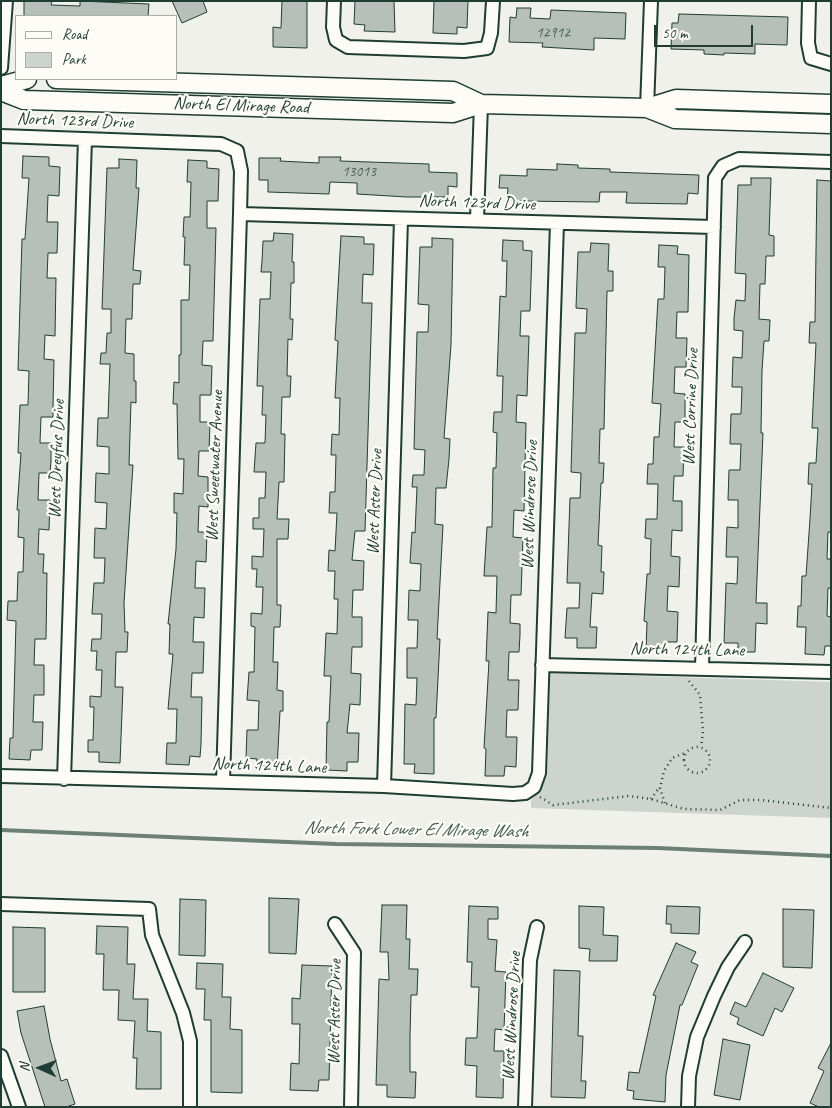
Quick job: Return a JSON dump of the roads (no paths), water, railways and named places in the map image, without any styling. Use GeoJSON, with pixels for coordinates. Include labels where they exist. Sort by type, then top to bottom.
{"type":"FeatureCollection","features":[{"type":"Feature","properties":{"kind":"main road"},"geometry":{"type":"LineString","coordinates":[[1,86],[23,80]]}},
{"type":"Feature","properties":{"kind":"main road","name":"North El Mirage Road"},"geometry":{"type":"LineString","coordinates":[[89,80],[453,91],[481,104]]}},
{"type":"Feature","properties":{"kind":"main road","name":"North El Mirage Road"},"geometry":{"type":"LineString","coordinates":[[1,91],[24,100],[433,112],[453,112],[481,104],[647,108],[676,99],[831,104]]}},
{"type":"Feature","properties":{"kind":"main road","name":"North El Mirage Road"},"geometry":{"type":"LineString","coordinates":[[647,108],[675,119],[831,124]]}},
{"type":"Feature","properties":{"kind":"street"},"geometry":{"type":"LineString","coordinates":[[1,68],[6,1]]}},
{"type":"Feature","properties":{"kind":"street"},"geometry":{"type":"LineString","coordinates":[[334,1],[333,27],[336,40],[348,47],[464,51],[487,48],[491,33],[493,1]]}},
{"type":"Feature","properties":{"kind":"street"},"geometry":{"type":"LineString","coordinates":[[647,108],[651,1]]}},
{"type":"Feature","properties":{"kind":"street"},"geometry":{"type":"LineString","coordinates":[[809,1],[808,43],[811,58],[831,64]]}},
{"type":"Feature","properties":{"kind":"street"},"geometry":{"type":"LineString","coordinates":[[477,220],[481,104]]}},
{"type":"Feature","properties":{"kind":"street","name":"North 123rd Drive"},"geometry":{"type":"LineString","coordinates":[[1,136],[221,144],[237,151]]}},
{"type":"Feature","properties":{"kind":"street","name":"West Dreyfus Drive"},"geometry":{"type":"LineString","coordinates":[[64,779],[85,139]]}},
{"type":"Feature","properties":{"kind":"street","name":"West Sweetwater Avenue"},"geometry":{"type":"LineString","coordinates":[[223,782],[241,172],[237,151]]}},
{"type":"Feature","properties":{"kind":"street","name":"West Corrine Drive"},"geometry":{"type":"LineString","coordinates":[[702,668],[716,178],[723,166],[738,159],[831,162]]}},
{"type":"Feature","properties":{"kind":"street","name":"North 123rd Drive"},"geometry":{"type":"LineString","coordinates":[[240,214],[714,227]]}},
{"type":"Feature","properties":{"kind":"street","name":"West Aster Drive"},"geometry":{"type":"LineString","coordinates":[[384,786],[400,219]]}},
{"type":"Feature","properties":{"kind":"street","name":"West Windrose Drive"},"geometry":{"type":"LineString","coordinates":[[534,787],[539,773],[557,223]]}},
{"type":"Feature","properties":{"kind":"street","name":"North 124th Lane"},"geometry":{"type":"LineString","coordinates":[[542,665],[688,667],[831,672]]}},
{"type":"Feature","properties":{"kind":"street","name":"North 124th Lane"},"geometry":{"type":"LineString","coordinates":[[1,776],[384,786],[514,794],[534,787]]}},
{"type":"Feature","properties":{"kind":"street"},"geometry":{"type":"LineString","coordinates":[[1,904],[149,909],[152,935],[183,1013],[190,1041],[190,1107]]}},
{"type":"Feature","properties":{"kind":"street","name":"West Aster Drive"},"geometry":{"type":"LineString","coordinates":[[335,924],[354,953],[351,1107]]}},
{"type":"Feature","properties":{"kind":"street","name":"West Windrose Drive"},"geometry":{"type":"LineString","coordinates":[[525,1107],[530,960],[537,927]]}},
{"type":"Feature","properties":{"kind":"street"},"geometry":{"type":"LineString","coordinates":[[688,1107],[689,1076],[697,1037],[728,967],[745,942]]}},
{"type":"Feature","properties":{"kind":"street"},"geometry":{"type":"LineString","coordinates":[[1,1056],[19,1107]]}},
{"type":"Feature","properties":{"kind":"waterway","name":"North Fork Lower El Mirage Wash"},"geometry":{"type":"LineString","coordinates":[[1,830],[336,844],[658,848],[831,856]]}}]}
